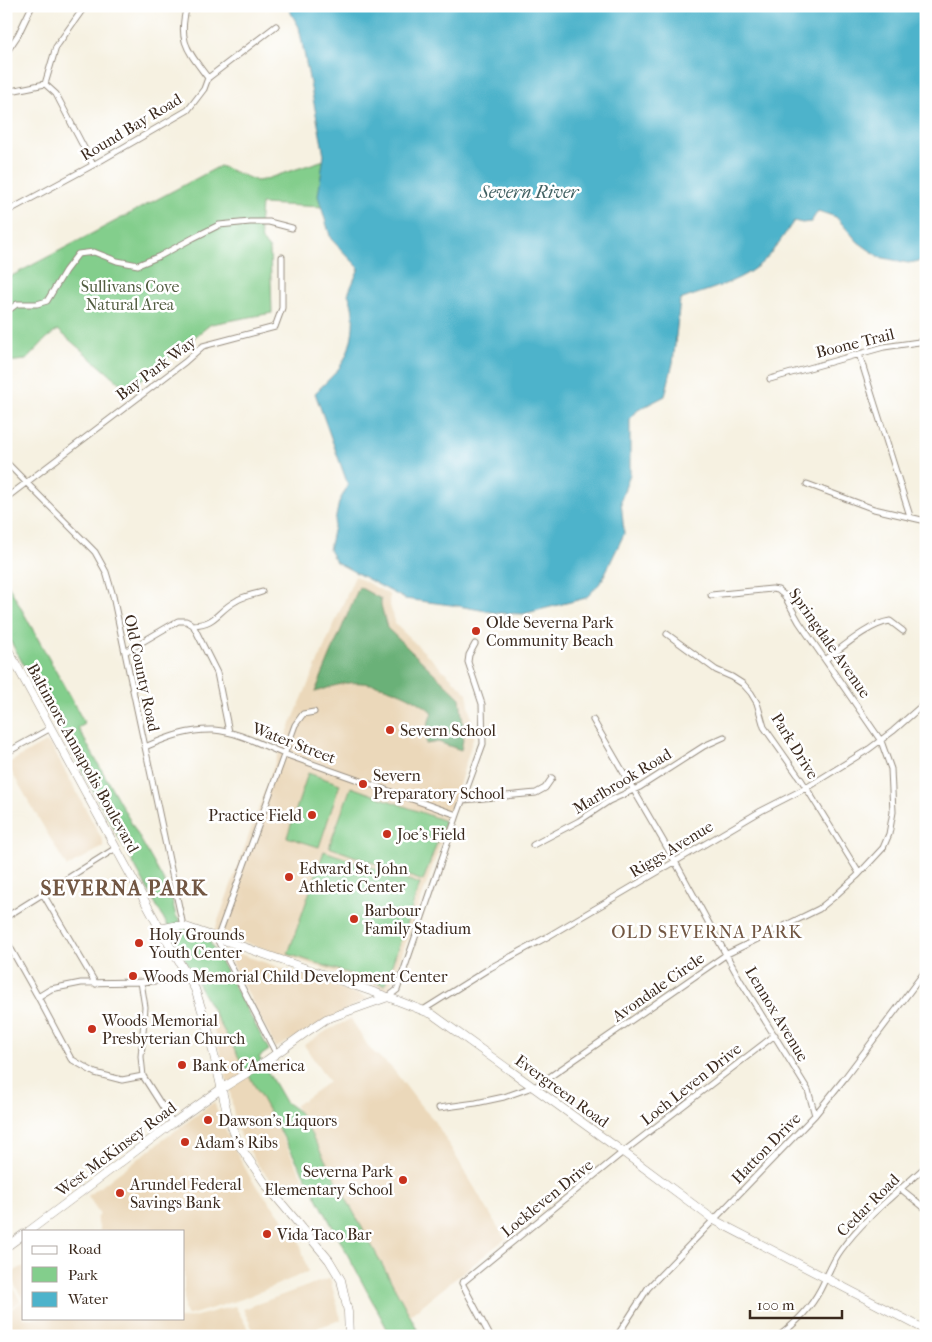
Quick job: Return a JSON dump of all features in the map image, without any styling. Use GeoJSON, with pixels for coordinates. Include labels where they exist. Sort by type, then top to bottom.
{"type":"FeatureCollection","features":[{"type":"Feature","properties":{"kind":"street"},"geometry":{"type":"LineString","coordinates":[[6,53],[18,35],[32,6]]}},
{"type":"Feature","properties":{"kind":"street"},"geometry":{"type":"LineString","coordinates":[[45,84],[56,47],[85,6]]}},
{"type":"Feature","properties":{"kind":"street"},"geometry":{"type":"LineString","coordinates":[[187,6],[184,26],[185,46],[208,78]]}},
{"type":"Feature","properties":{"kind":"street","name":"Round Bay Road"},"geometry":{"type":"LineString","coordinates":[[6,212],[93,165],[188,110],[204,89],[208,78],[276,26]]}},
{"type":"Feature","properties":{"kind":"street"},"geometry":{"type":"LineString","coordinates":[[6,92],[45,84]]}},
{"type":"Feature","properties":{"kind":"street"},"geometry":{"type":"LineString","coordinates":[[45,84],[56,94],[93,165]]}},
{"type":"Feature","properties":{"kind":"street"},"geometry":{"type":"LineString","coordinates":[[6,312],[17,304],[37,304],[47,301],[78,254],[94,252],[117,261],[138,265],[160,256],[219,225],[269,222],[292,228]]}},
{"type":"Feature","properties":{"kind":"street","name":"Bay Park Way"},"geometry":{"type":"LineString","coordinates":[[6,498],[185,362],[203,346],[275,327],[282,308],[282,257]]}},
{"type":"Feature","properties":{"kind":"street","name":"Boone Trail"},"geometry":{"type":"LineString","coordinates":[[770,378],[884,347],[926,341]]}},
{"type":"Feature","properties":{"kind":"street"},"geometry":{"type":"LineString","coordinates":[[858,354],[910,516]]}},
{"type":"Feature","properties":{"kind":"street","name":"Old County Road"},"geometry":{"type":"LineString","coordinates":[[6,462],[76,532],[100,560],[111,586],[183,926]]}},
{"type":"Feature","properties":{"kind":"street"},"geometry":{"type":"LineString","coordinates":[[807,484],[874,509],[926,521]]}},
{"type":"Feature","properties":{"kind":"street","name":"Springdale Avenue"},"geometry":{"type":"LineString","coordinates":[[711,595],[758,590],[778,590],[784,595],[799,622],[881,741]]}},
{"type":"Feature","properties":{"kind":"street"},"geometry":{"type":"LineString","coordinates":[[125,652],[178,621],[186,621],[193,625],[208,623],[216,619],[221,612],[236,600],[262,592]]}},
{"type":"Feature","properties":{"kind":"street"},"geometry":{"type":"LineString","coordinates":[[825,660],[879,624],[890,621],[903,631]]}},
{"type":"Feature","properties":{"kind":"street","name":"Water Street"},"geometry":{"type":"LineString","coordinates":[[193,625],[217,672],[229,732],[284,754],[457,815]]}},
{"type":"Feature","properties":{"kind":"street","name":"Park Drive"},"geometry":{"type":"LineString","coordinates":[[667,634],[716,670],[743,684],[751,693],[757,703],[764,727],[806,788],[859,873]]}},
{"type":"Feature","properties":{"kind":"street"},"geometry":{"type":"LineString","coordinates":[[221,1089],[326,1020],[388,997],[397,990],[483,744],[482,704],[468,662],[469,655],[475,644]]}},
{"type":"Feature","properties":{"kind":"street","name":"Baltimore Annapolis Boulevard"},"geometry":{"type":"LineString","coordinates":[[6,646],[160,928],[188,974],[200,1003],[221,1089],[234,1132],[253,1166],[336,1270],[345,1294],[348,1312],[348,1336]]}},
{"type":"Feature","properties":{"kind":"street","name":"Riggs Avenue"},"geometry":{"type":"LineString","coordinates":[[423,1010],[486,971],[761,812],[806,788],[881,741],[926,702]]}},
{"type":"Feature","properties":{"kind":"street"},"geometry":{"type":"LineString","coordinates":[[276,1053],[216,939],[295,725],[303,714],[314,712]]}},
{"type":"Feature","properties":{"kind":"street","name":"Lennox Avenue"},"geometry":{"type":"LineString","coordinates":[[593,720],[740,980],[808,1090],[815,1115]]}},
{"type":"Feature","properties":{"kind":"street"},"geometry":{"type":"LineString","coordinates":[[6,753],[51,728]]}},
{"type":"Feature","properties":{"kind":"street"},"geometry":{"type":"LineString","coordinates":[[145,747],[172,735],[187,732],[201,730],[229,732]]}},
{"type":"Feature","properties":{"kind":"street","name":"Marlbrook Road"},"geometry":{"type":"LineString","coordinates":[[533,845],[669,769],[704,746],[724,737]]}},
{"type":"Feature","properties":{"kind":"street","name":"Avondale Circle"},"geometry":{"type":"LineString","coordinates":[[439,1108],[508,1096],[533,1087],[666,998],[727,954],[819,909],[859,873],[883,848],[886,842],[893,805],[892,775],[888,757],[881,741]]}},
{"type":"Feature","properties":{"kind":"street"},"geometry":{"type":"LineString","coordinates":[[464,800],[536,793],[545,788],[552,778]]}},
{"type":"Feature","properties":{"kind":"street"},"geometry":{"type":"LineString","coordinates":[[6,917],[116,848]]}},
{"type":"Feature","properties":{"kind":"street"},"geometry":{"type":"LineString","coordinates":[[43,894],[96,984]]}},
{"type":"Feature","properties":{"kind":"street","name":"Evergreen Road"},"geometry":{"type":"LineString","coordinates":[[160,928],[183,926],[432,1014],[714,1220],[926,1330]]}},
{"type":"Feature","properties":{"kind":"street"},"geometry":{"type":"LineString","coordinates":[[6,940],[71,1059],[95,1073],[122,1080],[143,1076]]}},
{"type":"Feature","properties":{"kind":"street","name":"Hatton Drive"},"geometry":{"type":"LineString","coordinates":[[617,1336],[648,1288],[671,1262],[815,1115],[926,970]]}},
{"type":"Feature","properties":{"kind":"street"},"geometry":{"type":"LineString","coordinates":[[38,997],[51,989],[81,983],[96,984],[168,980],[188,974]]}},
{"type":"Feature","properties":{"kind":"street"},"geometry":{"type":"LineString","coordinates":[[141,982],[145,1007],[141,1057],[143,1076],[173,1124]]}},
{"type":"Feature","properties":{"kind":"street","name":"Loch Leven Drive"},"geometry":{"type":"LineString","coordinates":[[623,1152],[775,1035]]}},
{"type":"Feature","properties":{"kind":"street","name":"West McKinsey Road"},"geometry":{"type":"LineString","coordinates":[[29,1230],[221,1089]]}},
{"type":"Feature","properties":{"kind":"street","name":"Lockleven Drive"},"geometry":{"type":"LineString","coordinates":[[490,1336],[462,1283],[623,1152]]}},
{"type":"Feature","properties":{"kind":"street","name":"Cedar Road"},"geometry":{"type":"LineString","coordinates":[[779,1336],[806,1312],[833,1261],[849,1239],[871,1216],[926,1166]]}},
{"type":"Feature","properties":{"kind":"street"},"geometry":{"type":"LineString","coordinates":[[901,1189],[926,1209]]}},
{"type":"Feature","properties":{"kind":"street"},"geometry":{"type":"LineString","coordinates":[[6,1247],[22,1235]]}},
{"type":"Feature","properties":{"kind":"shaded area","name":"Severn Preparatory School"},"geometry":{"type":"Polygon","coordinates":[[[355,576],[390,595],[389,602],[396,625],[467,693],[474,735],[449,820],[389,990],[385,991],[379,989],[378,986],[214,932],[280,749],[355,576]]]}},
{"type":"Feature","properties":{"kind":"shaded area"},"geometry":{"type":"Polygon","coordinates":[[[45,742],[51,745],[103,841],[103,847],[67,867],[7,764],[45,742]]]}},
{"type":"Feature","properties":{"kind":"shaded area"},"geometry":{"type":"Polygon","coordinates":[[[225,949],[369,998],[276,1048],[225,949]]]}},
{"type":"Feature","properties":{"kind":"shaded area"},"geometry":{"type":"Polygon","coordinates":[[[215,1007],[304,1180],[281,1192],[257,1164],[236,1127],[230,1092],[210,1014],[215,1007]]]}},
{"type":"Feature","properties":{"kind":"shaded area","name":"Severna Park Elementary School"},"geometry":{"type":"Polygon","coordinates":[[[351,1019],[370,1049],[392,1068],[435,1121],[505,1239],[410,1315],[295,1106],[329,1082],[304,1045],[328,1030],[351,1019]]]}},
{"type":"Feature","properties":{"kind":"shaded area"},"geometry":{"type":"Polygon","coordinates":[[[214,1102],[229,1138],[251,1179],[299,1239],[308,1272],[242,1299],[187,1316],[185,1312],[185,1230],[100,1230],[97,1219],[100,1214],[88,1196],[214,1102]]]}},
{"type":"Feature","properties":{"kind":"shaded area"},"geometry":{"type":"Polygon","coordinates":[[[22,1267],[22,1299],[9,1274],[22,1267]]]}},
{"type":"Feature","properties":{"kind":"shaded area"},"geometry":{"type":"Polygon","coordinates":[[[6,1276],[21,1301],[6,1311],[6,1276]]]}},
{"type":"Feature","properties":{"kind":"shaded area"},"geometry":{"type":"Polygon","coordinates":[[[330,1278],[341,1320],[292,1336],[256,1336],[243,1309],[330,1278]]]}},
{"type":"Feature","properties":{"kind":"shaded area"},"geometry":{"type":"Polygon","coordinates":[[[22,1302],[22,1320],[185,1320],[235,1306],[252,1336],[6,1336],[6,1312],[22,1302]]]}},
{"type":"Feature","properties":{"kind":"green space","name":"Sullivans Cove Natural Area"},"geometry":{"type":"Polygon","coordinates":[[[324,160],[324,207],[261,204],[259,227],[262,240],[270,250],[272,313],[211,324],[128,390],[58,330],[47,338],[26,360],[6,362],[6,310],[11,306],[6,290],[6,279],[220,166],[257,181],[324,160]]]}},
{"type":"Feature","properties":{"kind":"green space"},"geometry":{"type":"Polygon","coordinates":[[[6,581],[85,724],[78,728],[170,892],[176,916],[193,936],[210,942],[269,1050],[259,1057],[285,1102],[299,1112],[421,1336],[391,1336],[314,1192],[6,633],[6,581]]]}},
{"type":"Feature","properties":{"kind":"green space"},"geometry":{"type":"Polygon","coordinates":[[[359,587],[381,599],[387,628],[460,698],[464,734],[461,750],[438,742],[426,744],[427,727],[432,712],[401,693],[365,683],[341,684],[315,692],[359,587]]]}},
{"type":"Feature","properties":{"kind":"green space","name":"Practice Field"},"geometry":{"type":"Polygon","coordinates":[[[308,773],[340,784],[319,847],[287,837],[308,773]]]}},
{"type":"Feature","properties":{"kind":"green space","name":"Joe's Field"},"geometry":{"type":"Polygon","coordinates":[[[351,787],[445,821],[423,881],[329,847],[351,787]]]}},
{"type":"Feature","properties":{"kind":"green space","name":"Barbour Family Stadium"},"geometry":{"type":"Polygon","coordinates":[[[324,851],[420,884],[385,985],[288,954],[324,851]]]}},
{"type":"Feature","properties":{"kind":"water","name":"Severn River"},"geometry":{"type":"Polygon","coordinates":[[[287,6],[926,6],[926,260],[908,263],[879,257],[858,242],[836,217],[818,211],[811,222],[802,223],[794,221],[768,257],[758,266],[740,278],[680,300],[673,363],[665,396],[638,410],[630,419],[630,474],[621,500],[624,534],[601,582],[586,598],[523,614],[497,613],[405,599],[336,562],[329,550],[339,502],[348,485],[315,393],[339,368],[348,351],[351,342],[353,312],[348,294],[359,268],[331,239],[318,196],[324,155],[299,27],[287,6]]]}},
{"type":"Feature","properties":{"kind":"place","name":"Olde Severna Park Community Beach"},"geometry":{"type":"Point","coordinates":[476,631]}},
{"type":"Feature","properties":{"kind":"place","name":"Severn School"},"geometry":{"type":"Point","coordinates":[390,730]}},
{"type":"Feature","properties":{"kind":"place","name":"Severn Preparatory School"},"geometry":{"type":"Point","coordinates":[363,784]}},
{"type":"Feature","properties":{"kind":"place","name":"Practice Field"},"geometry":{"type":"Point","coordinates":[312,815]}},
{"type":"Feature","properties":{"kind":"place","name":"Joe's Field"},"geometry":{"type":"Point","coordinates":[387,834]}},
{"type":"Feature","properties":{"kind":"place","name":"Edward St. John Athletic Center"},"geometry":{"type":"Point","coordinates":[289,877]}},
{"type":"Feature","properties":{"kind":"place","name":"Barbour Family Stadium"},"geometry":{"type":"Point","coordinates":[354,919]}},
{"type":"Feature","properties":{"kind":"place","name":"Holy Grounds Youth Center"},"geometry":{"type":"Point","coordinates":[139,943]}},
{"type":"Feature","properties":{"kind":"place","name":"Woods Memorial Child Development Center"},"geometry":{"type":"Point","coordinates":[133,976]}},
{"type":"Feature","properties":{"kind":"place","name":"Woods Memorial Presbyterian Church"},"geometry":{"type":"Point","coordinates":[92,1029]}},
{"type":"Feature","properties":{"kind":"place","name":"Bank of America"},"geometry":{"type":"Point","coordinates":[182,1065]}},
{"type":"Feature","properties":{"kind":"place","name":"Dawson’s Liquors"},"geometry":{"type":"Point","coordinates":[208,1120]}},
{"type":"Feature","properties":{"kind":"place","name":"Adam's Ribs"},"geometry":{"type":"Point","coordinates":[185,1142]}},
{"type":"Feature","properties":{"kind":"place","name":"Severna Park Elementary School"},"geometry":{"type":"Point","coordinates":[403,1180]}},
{"type":"Feature","properties":{"kind":"place","name":"Arundel Federal Savings Bank"},"geometry":{"type":"Point","coordinates":[120,1193]}},
{"type":"Feature","properties":{"kind":"place","name":"Vida Taco Bar"},"geometry":{"type":"Point","coordinates":[267,1234]}},
{"type":"Feature","properties":{"kind":"district","name":"SEVERNA PARK"},"geometry":{"type":"Point","coordinates":[124,888]}},
{"type":"Feature","properties":{"kind":"district","name":"OLD SEVERNA PARK"},"geometry":{"type":"Point","coordinates":[707,932]}}]}
